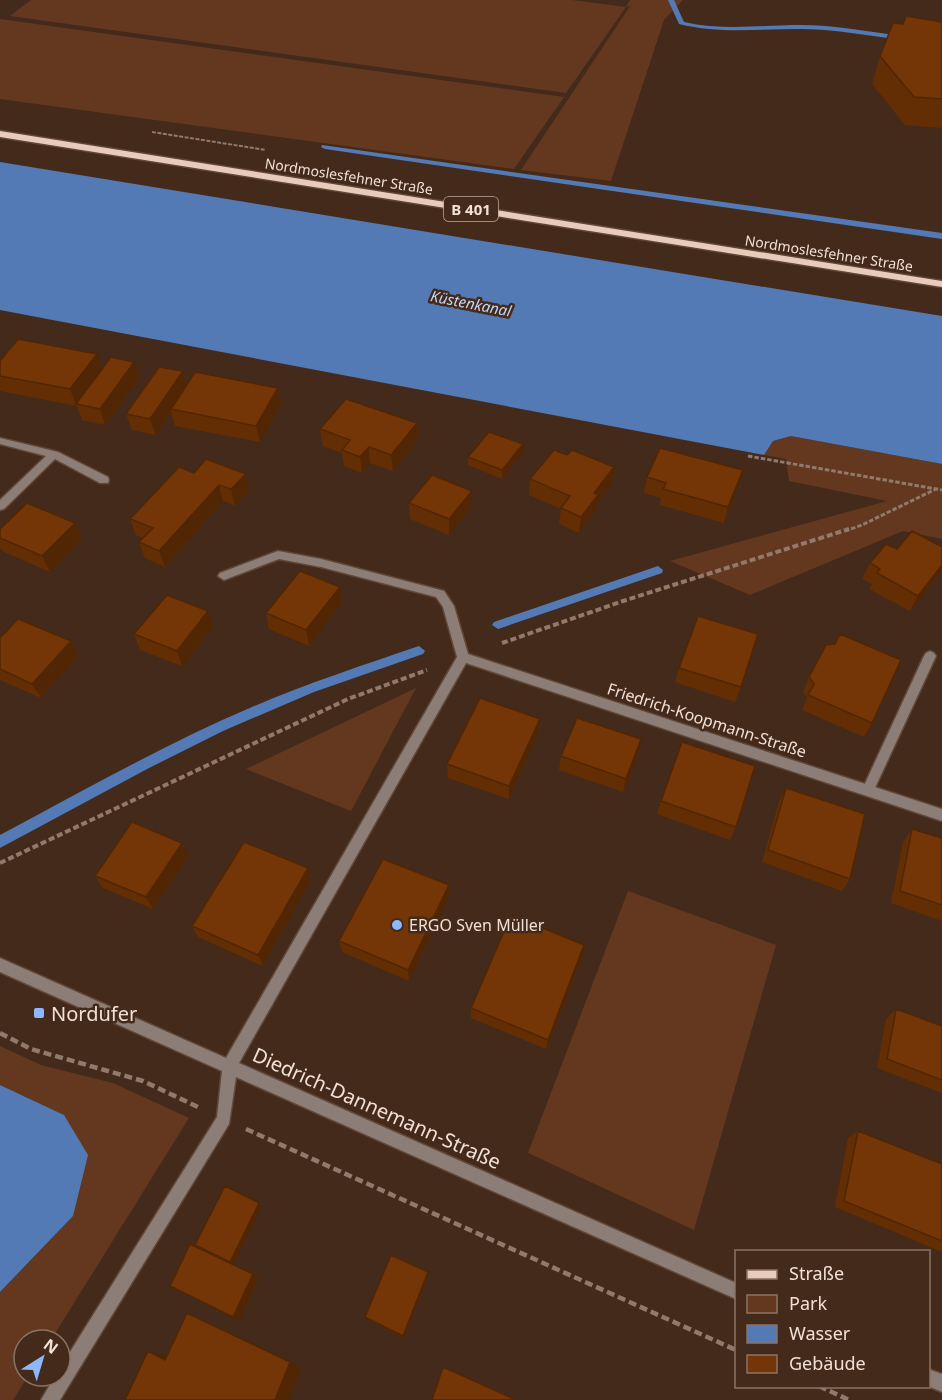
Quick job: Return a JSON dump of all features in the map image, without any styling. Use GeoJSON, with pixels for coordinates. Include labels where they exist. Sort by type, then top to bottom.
{"type":"FeatureCollection","features":[{"type":"Feature","properties":{"kind":"main road","name":"Nordmoslesfehner Straße"},"geometry":{"type":"LineString","coordinates":[[0,134],[942,284]]}},
{"type":"Feature","properties":{"kind":"street"},"geometry":{"type":"LineString","coordinates":[[0,441],[54,453],[104,480]]}},
{"type":"Feature","properties":{"kind":"street"},"geometry":{"type":"LineString","coordinates":[[0,506],[54,453]]}},
{"type":"Feature","properties":{"kind":"street"},"geometry":{"type":"LineString","coordinates":[[50,1400],[224,1119],[230,1065],[463,657],[448,606],[440,594],[321,563],[278,555],[224,576]]}},
{"type":"Feature","properties":{"kind":"street"},"geometry":{"type":"LineString","coordinates":[[868,790],[930,656]]}},
{"type":"Feature","properties":{"kind":"street","name":"Friedrich-Koopmann-Straße"},"geometry":{"type":"LineString","coordinates":[[463,657],[942,814]]}},
{"type":"Feature","properties":{"kind":"street","name":"Diedrich-Dannemann-Straße"},"geometry":{"type":"LineString","coordinates":[[0,965],[735,1291]]}},
{"type":"Feature","properties":{"kind":"path"},"geometry":{"type":"LineString","coordinates":[[748,456],[942,490]]}},
{"type":"Feature","properties":{"kind":"path"},"geometry":{"type":"LineString","coordinates":[[0,863],[348,699],[623,601],[862,525],[936,489]]}},
{"type":"Feature","properties":{"kind":"path"},"geometry":{"type":"LineString","coordinates":[[0,1034],[31,1049],[143,1081],[735,1350]]}},
{"type":"Feature","properties":{"kind":"path"},"geometry":{"type":"LineString","coordinates":[[823,1388],[849,1400]]}},
{"type":"Feature","properties":{"kind":"green space"},"geometry":{"type":"Polygon","coordinates":[[[31,0],[572,0],[626,7],[566,93],[10,16],[31,0]]]}},
{"type":"Feature","properties":{"kind":"green space"},"geometry":{"type":"Polygon","coordinates":[[[630,0],[683,0],[664,20],[611,181],[521,170],[630,6],[626,7],[630,0]]]}},
{"type":"Feature","properties":{"kind":"green space"},"geometry":{"type":"Polygon","coordinates":[[[0,19],[564,97],[514,169],[0,99],[0,19]]]}},
{"type":"Feature","properties":{"kind":"green space"},"geometry":{"type":"Polygon","coordinates":[[[791,436],[942,464],[942,539],[903,531],[750,595],[670,561],[887,501],[789,481],[786,459],[764,455],[773,441],[791,436]]]}},
{"type":"Feature","properties":{"kind":"green space"},"geometry":{"type":"Polygon","coordinates":[[[416,688],[351,811],[246,769],[416,688]]]}},
{"type":"Feature","properties":{"kind":"green space"},"geometry":{"type":"Polygon","coordinates":[[[628,891],[776,945],[694,1230],[528,1153],[628,891]]]}},
{"type":"Feature","properties":{"kind":"green space"},"geometry":{"type":"Polygon","coordinates":[[[0,1046],[41,1065],[113,1083],[189,1118],[58,1328],[12,1328],[12,1388],[20,1388],[13,1400],[0,1400],[0,1292],[73,1216],[64,1115],[0,1085],[0,1046]]]}},
{"type":"Feature","properties":{"kind":"water","name":"Küstenkanal"},"geometry":{"type":"Polygon","coordinates":[[[0,162],[942,316],[942,464],[791,436],[773,441],[764,455],[0,310],[0,162]]]}},
{"type":"Feature","properties":{"kind":"water"},"geometry":{"type":"Polygon","coordinates":[[[0,1085],[64,1115],[88,1155],[73,1216],[0,1292],[0,1085]]]}},
{"type":"Feature","properties":{"kind":"building"},"geometry":{"type":"Polygon","coordinates":[[[906,16],[942,22],[942,99],[914,97],[880,56],[893,23],[903,24],[906,16]]]}},
{"type":"Feature","properties":{"kind":"building"},"geometry":{"type":"Polygon","coordinates":[[[18,339],[97,354],[70,389],[0,376],[0,361],[18,339]]]}},
{"type":"Feature","properties":{"kind":"building"},"geometry":{"type":"Polygon","coordinates":[[[111,357],[134,362],[100,409],[76,404],[111,357]]]}},
{"type":"Feature","properties":{"kind":"building"},"geometry":{"type":"Polygon","coordinates":[[[159,367],[183,371],[150,419],[126,414],[159,367]]]}},
{"type":"Feature","properties":{"kind":"building"},"geometry":{"type":"Polygon","coordinates":[[[195,372],[278,388],[256,426],[171,409],[195,372]]]}},
{"type":"Feature","properties":{"kind":"building"},"geometry":{"type":"Polygon","coordinates":[[[346,399],[417,423],[391,455],[369,447],[360,457],[342,450],[350,440],[320,429],[346,399]]]}},
{"type":"Feature","properties":{"kind":"building"},"geometry":{"type":"Polygon","coordinates":[[[489,432],[523,444],[502,470],[468,457],[489,432]]]}},
{"type":"Feature","properties":{"kind":"building"},"geometry":{"type":"Polygon","coordinates":[[[660,448],[743,470],[728,507],[663,489],[666,483],[647,477],[660,448]]]}},
{"type":"Feature","properties":{"kind":"building"},"geometry":{"type":"Polygon","coordinates":[[[554,450],[567,455],[572,450],[614,467],[594,493],[598,495],[581,517],[561,508],[570,496],[530,479],[554,450]]]}},
{"type":"Feature","properties":{"kind":"building"},"geometry":{"type":"Polygon","coordinates":[[[206,459],[246,474],[231,489],[219,485],[159,551],[139,542],[153,528],[130,519],[179,467],[194,473],[206,459]]]}},
{"type":"Feature","properties":{"kind":"building"},"geometry":{"type":"Polygon","coordinates":[[[432,475],[472,491],[449,519],[409,503],[432,475]]]}},
{"type":"Feature","properties":{"kind":"building"},"geometry":{"type":"Polygon","coordinates":[[[27,503],[75,523],[42,556],[0,538],[0,529],[27,503]]]}},
{"type":"Feature","properties":{"kind":"building"},"geometry":{"type":"Polygon","coordinates":[[[912,531],[942,547],[942,565],[918,596],[877,573],[880,569],[870,563],[886,544],[897,549],[912,531]]]}},
{"type":"Feature","properties":{"kind":"building"},"geometry":{"type":"Polygon","coordinates":[[[300,571],[340,587],[306,630],[266,613],[300,571]]]}},
{"type":"Feature","properties":{"kind":"building"},"geometry":{"type":"Polygon","coordinates":[[[167,595],[208,611],[177,651],[134,634],[167,595]]]}},
{"type":"Feature","properties":{"kind":"building"},"geometry":{"type":"Polygon","coordinates":[[[698,616],[758,634],[741,687],[679,668],[698,616]]]}},
{"type":"Feature","properties":{"kind":"building"},"geometry":{"type":"Polygon","coordinates":[[[18,619],[71,641],[32,684],[0,669],[0,638],[18,619]]]}},
{"type":"Feature","properties":{"kind":"building"},"geometry":{"type":"Polygon","coordinates":[[[840,634],[901,660],[872,723],[808,695],[814,684],[809,677],[826,645],[835,644],[840,634]]]}},
{"type":"Feature","properties":{"kind":"building"},"geometry":{"type":"Polygon","coordinates":[[[480,698],[540,719],[509,786],[447,764],[480,698]]]}},
{"type":"Feature","properties":{"kind":"building"},"geometry":{"type":"Polygon","coordinates":[[[577,718],[641,739],[626,779],[561,756],[577,718]]]}},
{"type":"Feature","properties":{"kind":"building"},"geometry":{"type":"Polygon","coordinates":[[[682,742],[755,766],[736,827],[661,801],[682,742]]]}},
{"type":"Feature","properties":{"kind":"building"},"geometry":{"type":"Polygon","coordinates":[[[786,788],[865,814],[850,879],[768,850],[786,788]]]}},
{"type":"Feature","properties":{"kind":"building"},"geometry":{"type":"Polygon","coordinates":[[[132,822],[182,843],[146,897],[95,876],[132,822]]]}},
{"type":"Feature","properties":{"kind":"building"},"geometry":{"type":"Polygon","coordinates":[[[912,829],[942,838],[942,905],[900,891],[912,829]]]}},
{"type":"Feature","properties":{"kind":"building"},"geometry":{"type":"Polygon","coordinates":[[[244,842],[308,868],[258,955],[192,926],[244,842]]]}},
{"type":"Feature","properties":{"kind":"building","name":"ERGO Sven Müller"},"geometry":{"type":"Polygon","coordinates":[[[383,859],[449,885],[408,970],[339,941],[383,859]]]}},
{"type":"Feature","properties":{"kind":"building"},"geometry":{"type":"Polygon","coordinates":[[[511,915],[584,945],[548,1040],[471,1008],[511,915]]]}},
{"type":"Feature","properties":{"kind":"building"},"geometry":{"type":"Polygon","coordinates":[[[896,1009],[942,1026],[942,1080],[887,1059],[896,1009]]]}},
{"type":"Feature","properties":{"kind":"building"},"geometry":{"type":"Polygon","coordinates":[[[858,1131],[942,1164],[942,1241],[844,1201],[858,1131]]]}},
{"type":"Feature","properties":{"kind":"building"},"geometry":{"type":"Polygon","coordinates":[[[225,1186],[259,1203],[230,1262],[195,1245],[225,1186]]]}},
{"type":"Feature","properties":{"kind":"building"},"geometry":{"type":"Polygon","coordinates":[[[190,1244],[253,1274],[233,1317],[170,1286],[190,1244]]]}},
{"type":"Feature","properties":{"kind":"building"},"geometry":{"type":"Polygon","coordinates":[[[391,1255],[428,1272],[403,1336],[365,1317],[391,1255]]]}},
{"type":"Feature","properties":{"kind":"building"},"geometry":{"type":"Polygon","coordinates":[[[187,1313],[290,1362],[275,1400],[125,1400],[148,1351],[165,1360],[187,1313]]]}},
{"type":"Feature","properties":{"kind":"building"},"geometry":{"type":"Polygon","coordinates":[[[443,1367],[516,1400],[432,1400],[443,1367]]]}},
{"type":"Feature","properties":{"kind":"waterway"},"geometry":{"type":"LineString","coordinates":[[671,0],[681,23],[698,27],[714,29],[815,27],[888,36]]}},
{"type":"Feature","properties":{"kind":"waterway"},"geometry":{"type":"LineString","coordinates":[[325,147],[942,236]]}},
{"type":"Feature","properties":{"kind":"waterway"},"geometry":{"type":"LineString","coordinates":[[498,625],[658,570]]}},
{"type":"Feature","properties":{"kind":"waterway"},"geometry":{"type":"LineString","coordinates":[[0,842],[145,764],[256,711],[309,689],[419,651]]}},
{"type":"Feature","properties":{"kind":"place","name":"ERGO Sven Müller"},"geometry":{"type":"Point","coordinates":[397,925]}},
{"type":"Feature","properties":{"kind":"place","name":"Nordufer"},"geometry":{"type":"Point","coordinates":[39,1013]}}]}
